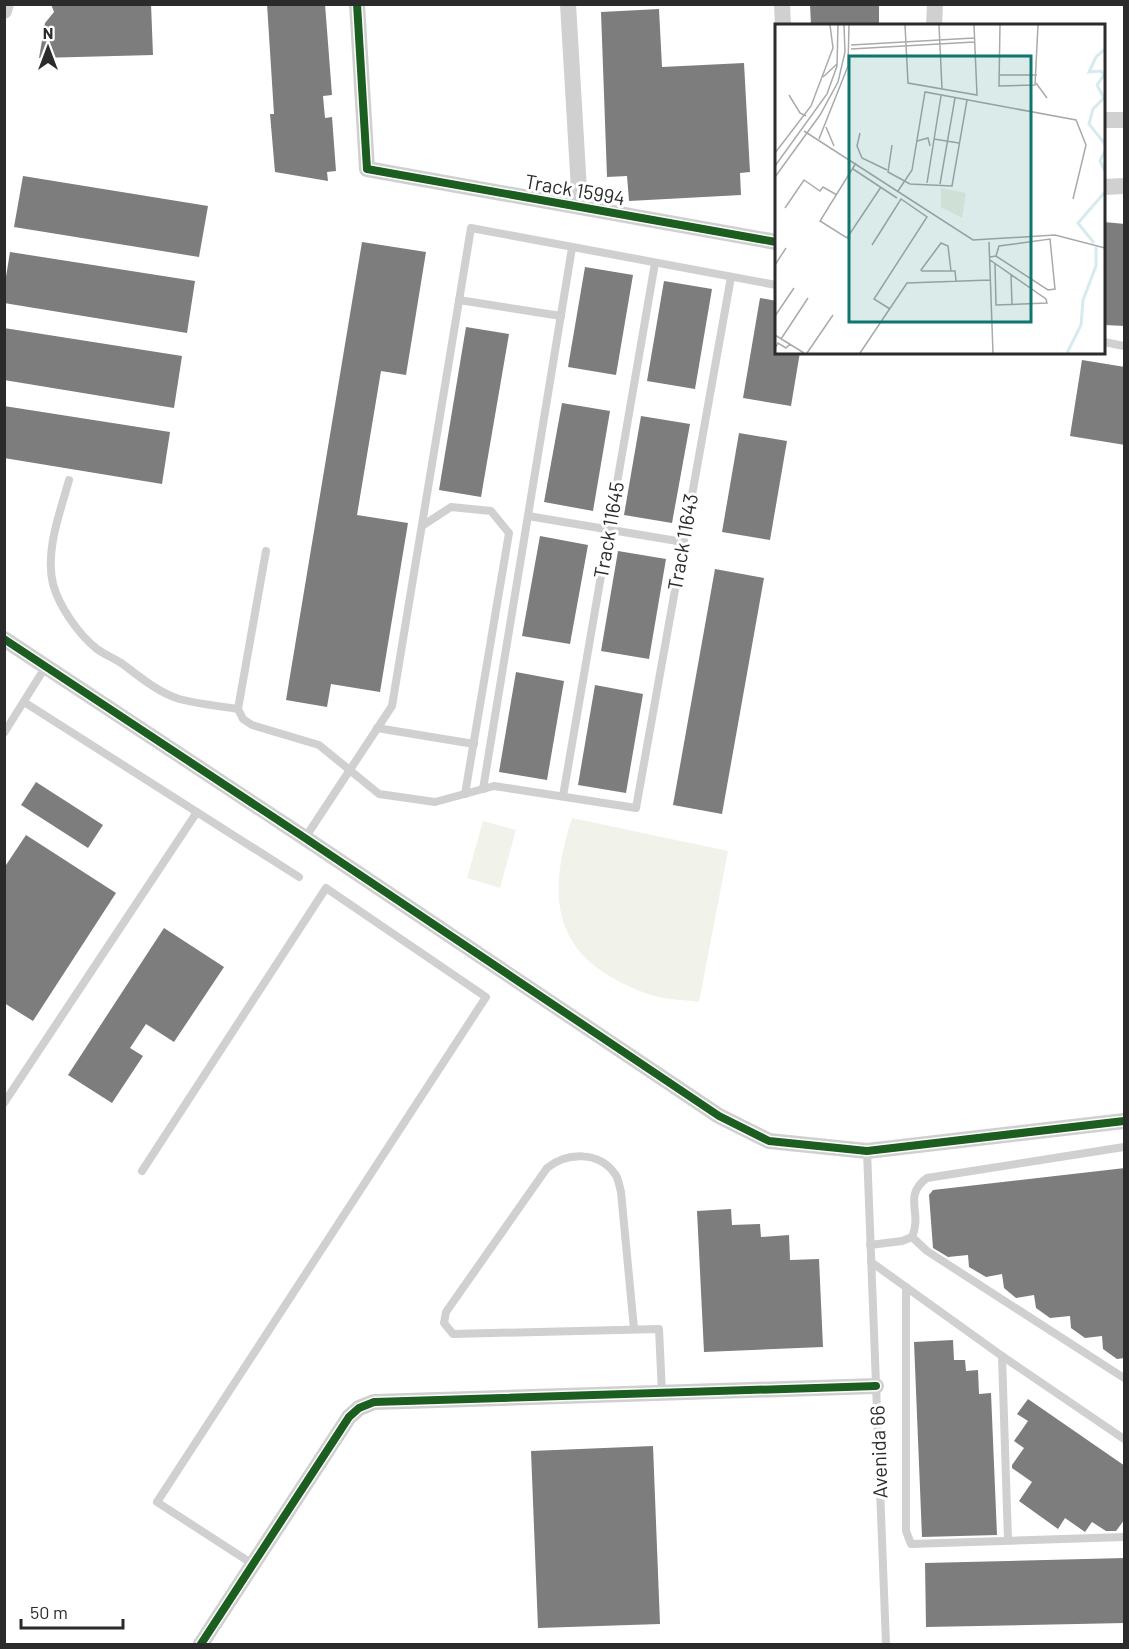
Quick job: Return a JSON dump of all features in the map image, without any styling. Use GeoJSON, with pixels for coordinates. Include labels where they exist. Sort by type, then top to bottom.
{"type":"FeatureCollection","features":[{"type":"Feature","properties":{"kind":"street"},"geometry":{"type":"LineString","coordinates":[[4,11],[6,4]]}},
{"type":"Feature","properties":{"kind":"street","name":"Track 15994"},"geometry":{"type":"LineString","coordinates":[[357,4],[367,169],[775,242]]}},
{"type":"Feature","properties":{"kind":"street"},"geometry":{"type":"LineString","coordinates":[[568,4],[580,207]]}},
{"type":"Feature","properties":{"kind":"street"},"geometry":{"type":"LineString","coordinates":[[782,4],[783,24]]}},
{"type":"Feature","properties":{"kind":"street"},"geometry":{"type":"LineString","coordinates":[[934,24],[935,4]]}},
{"type":"Feature","properties":{"kind":"street"},"geometry":{"type":"LineString","coordinates":[[1105,120],[1125,120]]}},
{"type":"Feature","properties":{"kind":"street"},"geometry":{"type":"LineString","coordinates":[[1105,187],[1125,186]]}},
{"type":"Feature","properties":{"kind":"street"},"geometry":{"type":"LineString","coordinates":[[4,639],[719,1116],[770,1141],[867,1151],[1125,1121]]}},
{"type":"Feature","properties":{"kind":"street"},"geometry":{"type":"LineString","coordinates":[[201,1644],[349,1417],[359,1408],[374,1402],[876,1386]]}},
{"type":"Feature","properties":{"kind":"lane"},"geometry":{"type":"LineString","coordinates":[[305,838],[392,706],[471,228],[775,285]]}},
{"type":"Feature","properties":{"kind":"lane"},"geometry":{"type":"LineString","coordinates":[[483,789],[572,248]]}},
{"type":"Feature","properties":{"kind":"lane","name":"Track 11645"},"geometry":{"type":"LineString","coordinates":[[563,796],[655,263]]}},
{"type":"Feature","properties":{"kind":"lane","name":"Track 11643"},"geometry":{"type":"LineString","coordinates":[[563,796],[636,808],[731,277]]}},
{"type":"Feature","properties":{"kind":"lane"},"geometry":{"type":"LineString","coordinates":[[459,300],[561,316]]}},
{"type":"Feature","properties":{"kind":"lane"},"geometry":{"type":"LineString","coordinates":[[1105,342],[1125,346]]}},
{"type":"Feature","properties":{"kind":"lane"},"geometry":{"type":"LineString","coordinates":[[69,480],[52,545],[51,562],[53,584],[60,602],[81,632],[97,649],[121,662],[160,692],[180,699],[238,709]]}},
{"type":"Feature","properties":{"kind":"lane"},"geometry":{"type":"LineString","coordinates":[[422,526],[451,507],[491,511],[509,533],[465,794]]}},
{"type":"Feature","properties":{"kind":"lane"},"geometry":{"type":"LineString","coordinates":[[528,516],[683,542]]}},
{"type":"Feature","properties":{"kind":"lane"},"geometry":{"type":"LineString","coordinates":[[266,551],[238,709],[243,719],[252,725],[319,745],[379,794],[435,802],[494,786],[563,796]]}},
{"type":"Feature","properties":{"kind":"lane"},"geometry":{"type":"LineString","coordinates":[[4,734],[46,666]]}},
{"type":"Feature","properties":{"kind":"lane"},"geometry":{"type":"LineString","coordinates":[[24,702],[299,877]]}},
{"type":"Feature","properties":{"kind":"lane"},"geometry":{"type":"LineString","coordinates":[[377,728],[474,744]]}},
{"type":"Feature","properties":{"kind":"lane"},"geometry":{"type":"LineString","coordinates":[[4,1103],[197,812]]}},
{"type":"Feature","properties":{"kind":"lane"},"geometry":{"type":"LineString","coordinates":[[142,1171],[326,888],[486,997],[157,1502],[254,1565]]}},
{"type":"Feature","properties":{"kind":"lane"},"geometry":{"type":"LineString","coordinates":[[912,1237],[917,1220],[913,1200],[914,1192],[927,1178],[1125,1147]]}},
{"type":"Feature","properties":{"kind":"lane","name":"Avenida 66"},"geometry":{"type":"LineString","coordinates":[[867,1151],[886,1644]]}},
{"type":"Feature","properties":{"kind":"lane"},"geometry":{"type":"LineString","coordinates":[[634,1329],[621,1192],[617,1176],[608,1166],[591,1157],[572,1156],[557,1160],[547,1168],[446,1312],[444,1323],[453,1334],[659,1329],[662,1393]]}},
{"type":"Feature","properties":{"kind":"lane"},"geometry":{"type":"LineString","coordinates":[[870,1245],[902,1241],[912,1237]]}},
{"type":"Feature","properties":{"kind":"lane"},"geometry":{"type":"LineString","coordinates":[[912,1237],[927,1251],[1125,1378]]}},
{"type":"Feature","properties":{"kind":"lane"},"geometry":{"type":"LineString","coordinates":[[871,1262],[1002,1356],[1125,1439]]}},
{"type":"Feature","properties":{"kind":"lane"},"geometry":{"type":"LineString","coordinates":[[906,1287],[907,1539],[914,1545],[1125,1537]]}},
{"type":"Feature","properties":{"kind":"lane"},"geometry":{"type":"LineString","coordinates":[[1002,1356],[1008,1540]]}},
{"type":"Feature","properties":{"kind":"shaded area"},"geometry":{"type":"Polygon","coordinates":[[[572,818],[728,851],[699,1002],[658,997],[628,986],[590,962],[575,945],[565,927],[560,907],[559,886],[565,841],[572,818]]]}},
{"type":"Feature","properties":{"kind":"shaded area"},"geometry":{"type":"Polygon","coordinates":[[[483,821],[516,830],[500,888],[467,878],[483,821]]]}},
{"type":"Feature","properties":{"kind":"building"},"geometry":{"type":"Polygon","coordinates":[[[51,4],[151,4],[153,55],[39,58],[45,23],[54,12],[51,4]]]}},
{"type":"Feature","properties":{"kind":"building"},"geometry":{"type":"Polygon","coordinates":[[[267,4],[325,4],[332,95],[323,96],[325,118],[332,117],[336,171],[327,172],[328,181],[275,172],[270,114],[274,114],[267,4]]]}},
{"type":"Feature","properties":{"kind":"building"},"geometry":{"type":"Polygon","coordinates":[[[810,4],[879,4],[879,24],[811,24],[810,4]]]}},
{"type":"Feature","properties":{"kind":"building"},"geometry":{"type":"Polygon","coordinates":[[[659,9],[662,67],[744,63],[750,172],[740,173],[741,195],[629,201],[627,176],[607,177],[601,12],[659,9]]]}},
{"type":"Feature","properties":{"kind":"building"},"geometry":{"type":"Polygon","coordinates":[[[23,176],[208,206],[199,257],[14,227],[23,176]]]}},
{"type":"Feature","properties":{"kind":"building"},"geometry":{"type":"Polygon","coordinates":[[[1105,222],[1125,224],[1125,326],[1105,325],[1105,222]]]}},
{"type":"Feature","properties":{"kind":"building"},"geometry":{"type":"Polygon","coordinates":[[[362,242],[426,252],[406,375],[381,371],[357,515],[408,523],[380,692],[331,684],[327,707],[286,700],[362,242]]]}},
{"type":"Feature","properties":{"kind":"building"},"geometry":{"type":"Polygon","coordinates":[[[10,252],[195,281],[187,333],[4,303],[10,252]]]}},
{"type":"Feature","properties":{"kind":"building"},"geometry":{"type":"Polygon","coordinates":[[[585,267],[633,275],[616,375],[568,367],[585,267]]]}},
{"type":"Feature","properties":{"kind":"building"},"geometry":{"type":"Polygon","coordinates":[[[664,281],[712,289],[695,389],[647,381],[664,281]]]}},
{"type":"Feature","properties":{"kind":"building"},"geometry":{"type":"Polygon","coordinates":[[[760,298],[775,301],[775,354],[800,354],[791,406],[743,398],[760,298]]]}},
{"type":"Feature","properties":{"kind":"building"},"geometry":{"type":"Polygon","coordinates":[[[466,327],[509,334],[481,497],[439,490],[466,327]]]}},
{"type":"Feature","properties":{"kind":"building"},"geometry":{"type":"Polygon","coordinates":[[[4,328],[182,356],[174,408],[4,380],[4,328]]]}},
{"type":"Feature","properties":{"kind":"building"},"geometry":{"type":"Polygon","coordinates":[[[1082,360],[1125,367],[1125,445],[1070,436],[1082,360]]]}},
{"type":"Feature","properties":{"kind":"building"},"geometry":{"type":"Polygon","coordinates":[[[562,403],[610,411],[593,511],[544,502],[562,403]]]}},
{"type":"Feature","properties":{"kind":"building"},"geometry":{"type":"Polygon","coordinates":[[[4,406],[170,432],[162,484],[4,458],[4,406]]]}},
{"type":"Feature","properties":{"kind":"building"},"geometry":{"type":"Polygon","coordinates":[[[641,416],[690,424],[672,523],[624,515],[641,416]]]}},
{"type":"Feature","properties":{"kind":"building"},"geometry":{"type":"Polygon","coordinates":[[[739,433],[787,441],[770,540],[722,532],[739,433]]]}},
{"type":"Feature","properties":{"kind":"building"},"geometry":{"type":"Polygon","coordinates":[[[540,536],[588,545],[570,644],[522,636],[540,536]]]}},
{"type":"Feature","properties":{"kind":"building"},"geometry":{"type":"Polygon","coordinates":[[[618,551],[666,559],[649,659],[601,651],[618,551]]]}},
{"type":"Feature","properties":{"kind":"building"},"geometry":{"type":"Polygon","coordinates":[[[715,569],[764,578],[722,814],[673,805],[715,569]]]}},
{"type":"Feature","properties":{"kind":"building"},"geometry":{"type":"Polygon","coordinates":[[[516,672],[564,681],[547,780],[499,772],[516,672]]]}},
{"type":"Feature","properties":{"kind":"building"},"geometry":{"type":"Polygon","coordinates":[[[595,685],[643,694],[626,793],[578,785],[595,685]]]}},
{"type":"Feature","properties":{"kind":"building"},"geometry":{"type":"Polygon","coordinates":[[[36,782],[103,825],[88,848],[21,805],[36,782]]]}},
{"type":"Feature","properties":{"kind":"building"},"geometry":{"type":"Polygon","coordinates":[[[26,835],[116,893],[33,1021],[4,1003],[4,868],[26,835]]]}},
{"type":"Feature","properties":{"kind":"building"},"geometry":{"type":"Polygon","coordinates":[[[164,928],[224,967],[174,1042],[146,1024],[130,1048],[143,1056],[112,1103],[68,1075],[164,928]]]}},
{"type":"Feature","properties":{"kind":"building"},"geometry":{"type":"Polygon","coordinates":[[[1125,1168],[1125,1358],[1117,1359],[1103,1349],[1102,1336],[1085,1338],[1071,1328],[1070,1316],[1050,1318],[1036,1308],[1034,1295],[1016,1298],[1004,1288],[1002,1274],[986,1277],[969,1267],[968,1255],[948,1257],[933,1248],[929,1195],[933,1190],[1125,1168]]]}},
{"type":"Feature","properties":{"kind":"building"},"geometry":{"type":"Polygon","coordinates":[[[731,1209],[732,1225],[760,1224],[761,1237],[789,1235],[790,1260],[819,1259],[823,1347],[704,1352],[697,1211],[731,1209]]]}},
{"type":"Feature","properties":{"kind":"building"},"geometry":{"type":"Polygon","coordinates":[[[953,1340],[954,1360],[965,1360],[966,1371],[978,1370],[979,1394],[991,1393],[997,1535],[922,1537],[914,1342],[953,1340]]]}},
{"type":"Feature","properties":{"kind":"building"},"geometry":{"type":"Polygon","coordinates":[[[1028,1399],[1125,1466],[1125,1519],[1116,1531],[1106,1531],[1092,1522],[1085,1532],[1065,1518],[1058,1529],[1019,1501],[1032,1482],[1012,1468],[1024,1448],[1014,1441],[1028,1421],[1017,1414],[1028,1399]]]}},
{"type":"Feature","properties":{"kind":"building"},"geometry":{"type":"Polygon","coordinates":[[[653,1446],[660,1624],[538,1628],[531,1451],[653,1446]]]}},
{"type":"Feature","properties":{"kind":"building"},"geometry":{"type":"Polygon","coordinates":[[[1125,1558],[1125,1623],[926,1627],[925,1563],[1125,1558]]]}},
{"type":"Feature","properties":{"kind":"cycle path"},"geometry":{"type":"LineString","coordinates":[[357,4],[367,169],[775,242]]}},
{"type":"Feature","properties":{"kind":"cycle path"},"geometry":{"type":"LineString","coordinates":[[4,639],[719,1116],[769,1141],[867,1151],[1124,1121]]}},
{"type":"Feature","properties":{"kind":"cycle path"},"geometry":{"type":"LineString","coordinates":[[201,1644],[349,1417],[359,1408],[374,1402],[876,1386]]}}]}
